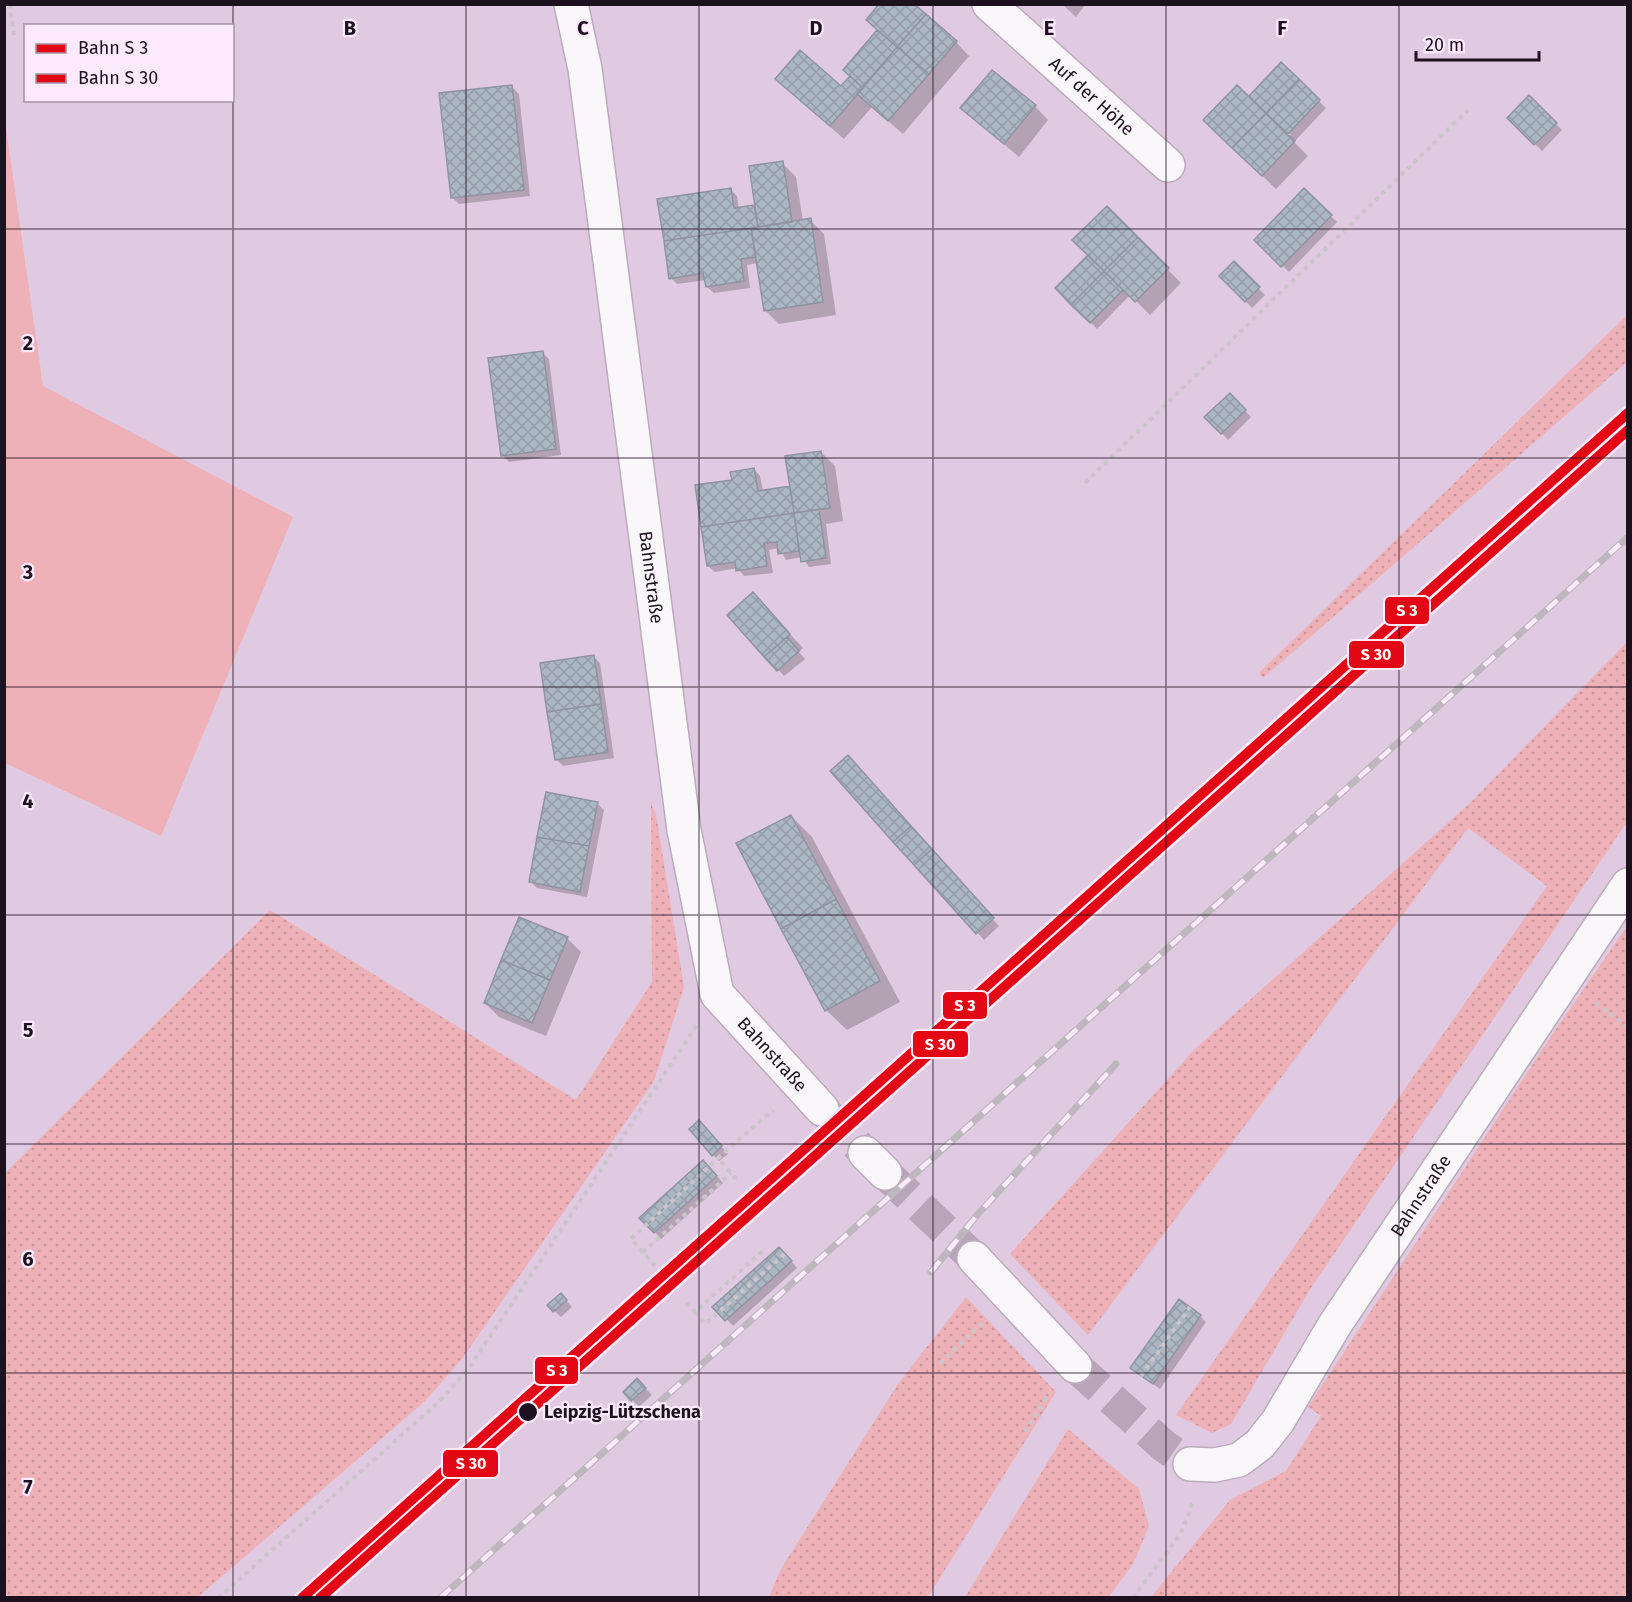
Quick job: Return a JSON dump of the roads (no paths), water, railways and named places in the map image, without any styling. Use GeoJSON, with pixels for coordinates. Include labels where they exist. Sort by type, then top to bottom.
{"type":"FeatureCollection","features":[{"type":"Feature","properties":{"kind":"street","name":"Bahnstraße"},"geometry":{"type":"LineString","coordinates":[[571,4],[585,69],[684,830],[717,994],[822,1109]]}},
{"type":"Feature","properties":{"kind":"street","name":"Auf der Höhe"},"geometry":{"type":"LineString","coordinates":[[989,4],[1168,165]]}},
{"type":"Feature","properties":{"kind":"street","name":"Bahnstraße"},"geometry":{"type":"LineString","coordinates":[[1190,1464],[1215,1465],[1239,1460],[1260,1444],[1278,1420],[1334,1326],[1628,885]]}},
{"type":"Feature","properties":{"kind":"street"},"geometry":{"type":"LineString","coordinates":[[974,1258],[1075,1366]]}},
{"type":"Feature","properties":{"kind":"tunnel"},"geometry":{"type":"LineString","coordinates":[[822,1109],[865,1153]]}},
{"type":"Feature","properties":{"kind":"tunnel"},"geometry":{"type":"LineString","coordinates":[[885,1173],[974,1258]]}},
{"type":"Feature","properties":{"kind":"tunnel"},"geometry":{"type":"LineString","coordinates":[[1075,1366],[1164,1446],[1190,1464]]}},
{"type":"Feature","properties":{"kind":"railway"},"geometry":{"type":"LineString","coordinates":[[440,1598],[1628,537]]}},
{"type":"Feature","properties":{"kind":"railway"},"geometry":{"type":"LineString","coordinates":[[931,1272],[978,1214],[1116,1064]]}},
{"type":"Feature","properties":{"kind":"place","name":"Leipzig-Lützschena"},"geometry":{"type":"Point","coordinates":[528,1412]}}]}
